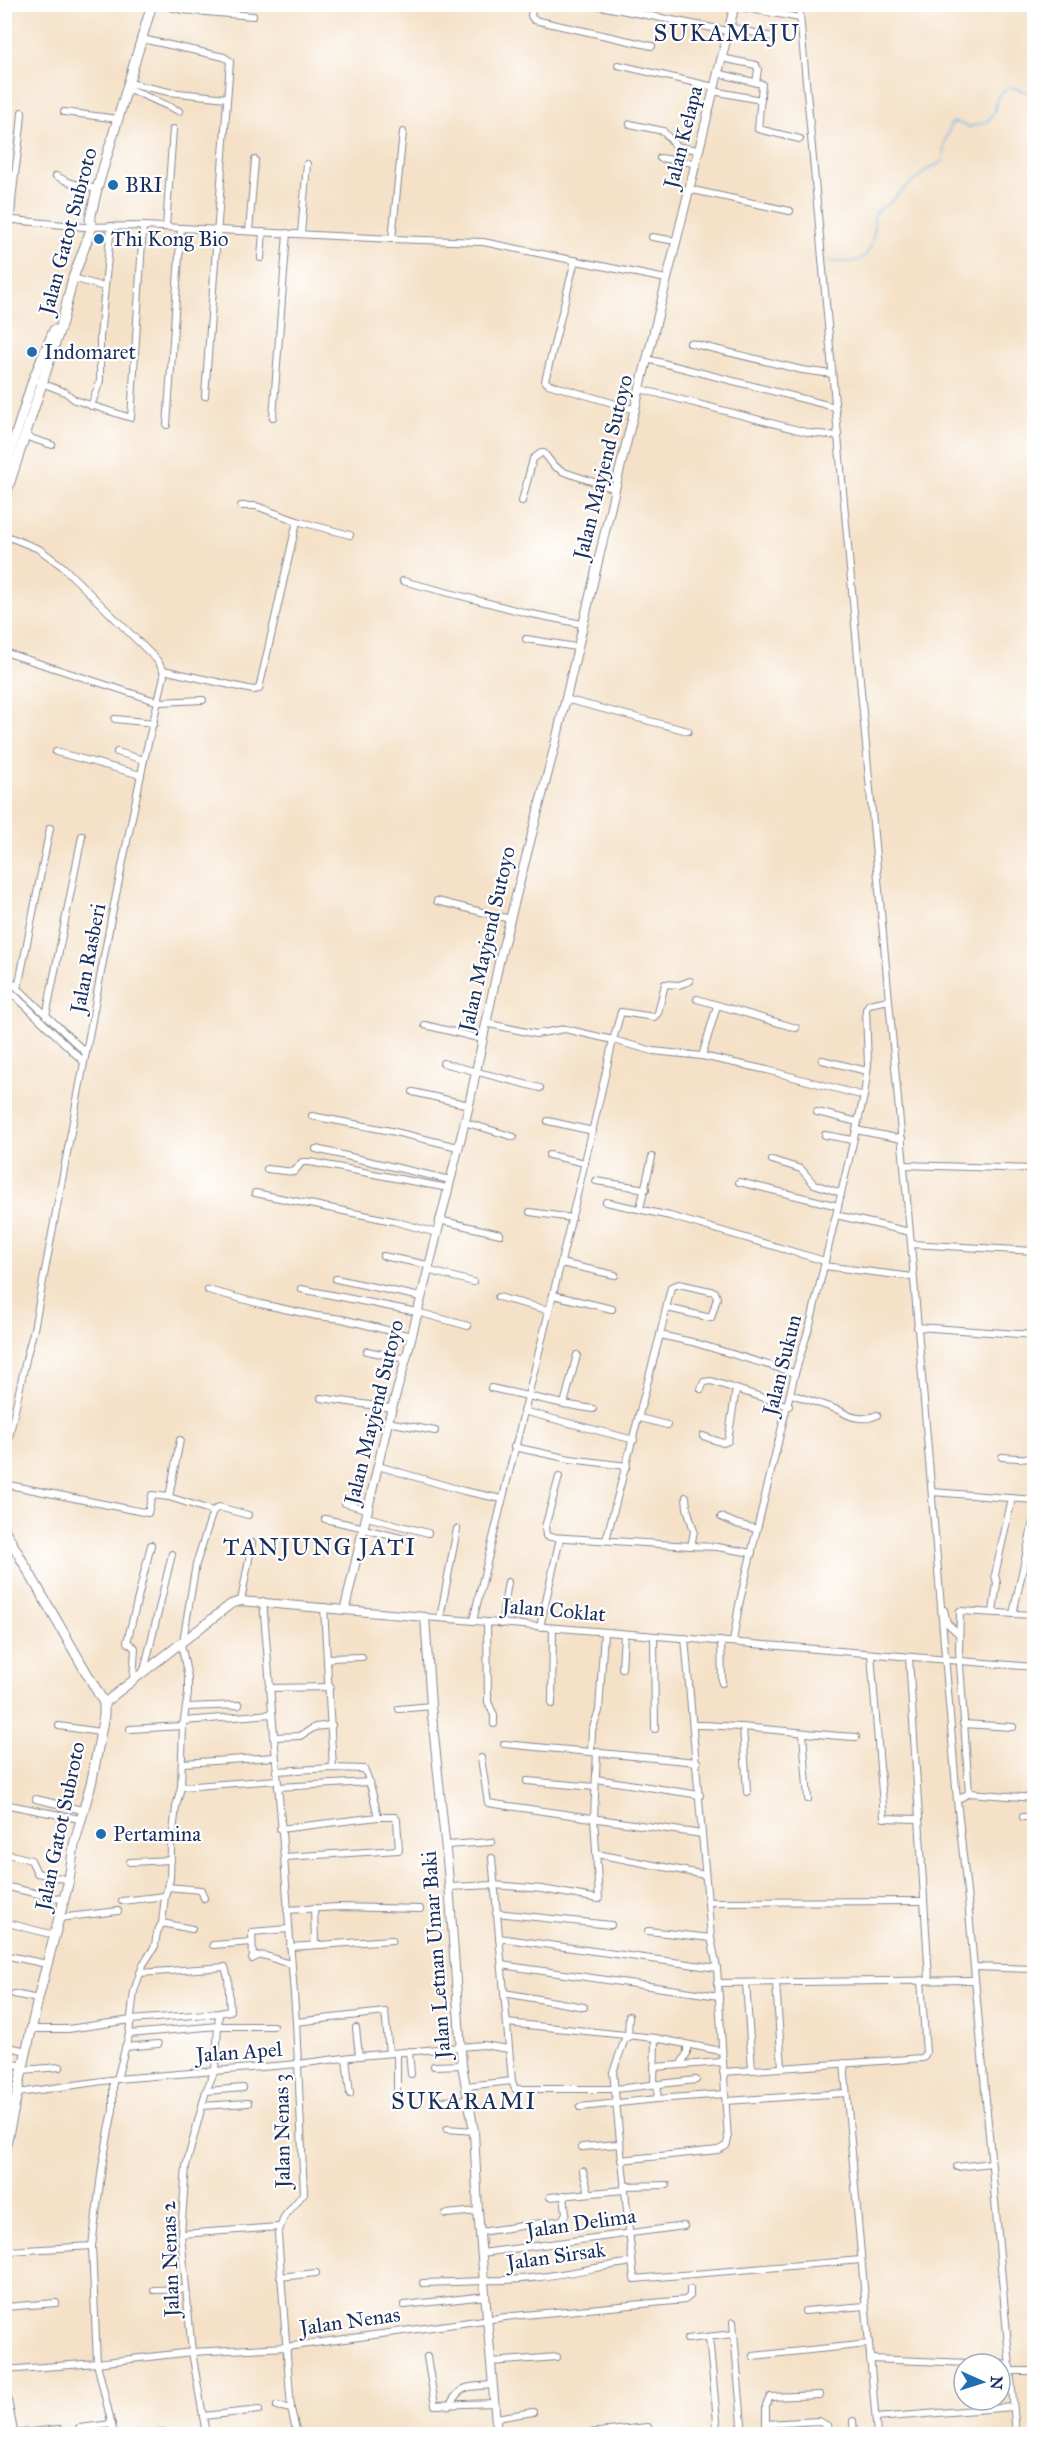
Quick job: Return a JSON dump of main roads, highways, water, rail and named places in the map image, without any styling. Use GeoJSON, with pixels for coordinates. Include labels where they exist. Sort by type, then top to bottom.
{"type":"FeatureCollection","features":[{"type":"Feature","properties":{"kind":"main road","name":"Jalan Gatot Subroto"},"geometry":{"type":"LineString","coordinates":[[4,500],[24,436],[37,381],[60,321],[73,278],[152,4]]}},
{"type":"Feature","properties":{"kind":"main road"},"geometry":{"type":"LineString","coordinates":[[60,321],[89,224]]}},
{"type":"Feature","properties":{"kind":"main road"},"geometry":{"type":"LineString","coordinates":[[4,472],[37,381]]}},
{"type":"Feature","properties":{"kind":"main road","name":"Jalan Gatot Subroto"},"geometry":{"type":"LineString","coordinates":[[4,1529],[104,1703],[104,1715],[92,1780],[81,1815],[65,1900],[38,1999],[4,2153]]}},
{"type":"Feature","properties":{"kind":"main road"},"geometry":{"type":"LineString","coordinates":[[4,2387],[13,2434]]}},
{"type":"Feature","properties":{"kind":"waterway"},"geometry":{"type":"LineString","coordinates":[[825,261],[852,262],[864,256],[872,242],[876,212],[891,202],[927,170],[943,161],[945,141],[951,124],[955,122],[969,127],[987,122],[994,112],[998,96],[1010,87],[1034,94]]}},
{"type":"Feature","properties":{"kind":"place","name":"BRI"},"geometry":{"type":"Point","coordinates":[113,185]}},
{"type":"Feature","properties":{"kind":"place","name":"Thi Kong Bio"},"geometry":{"type":"Point","coordinates":[99,239]}},
{"type":"Feature","properties":{"kind":"place","name":"Indomaret"},"geometry":{"type":"Point","coordinates":[32,352]}},
{"type":"Feature","properties":{"kind":"place","name":"Pertamina"},"geometry":{"type":"Point","coordinates":[101,1834]}},
{"type":"Feature","properties":{"kind":"district","name":"SUKAMAJU"},"geometry":{"type":"Point","coordinates":[727,33]}},
{"type":"Feature","properties":{"kind":"district","name":"TANJUNG JATI"},"geometry":{"type":"Point","coordinates":[320,1547]}},
{"type":"Feature","properties":{"kind":"district","name":"SUKARAMI"},"geometry":{"type":"Point","coordinates":[464,2101]}}]}
